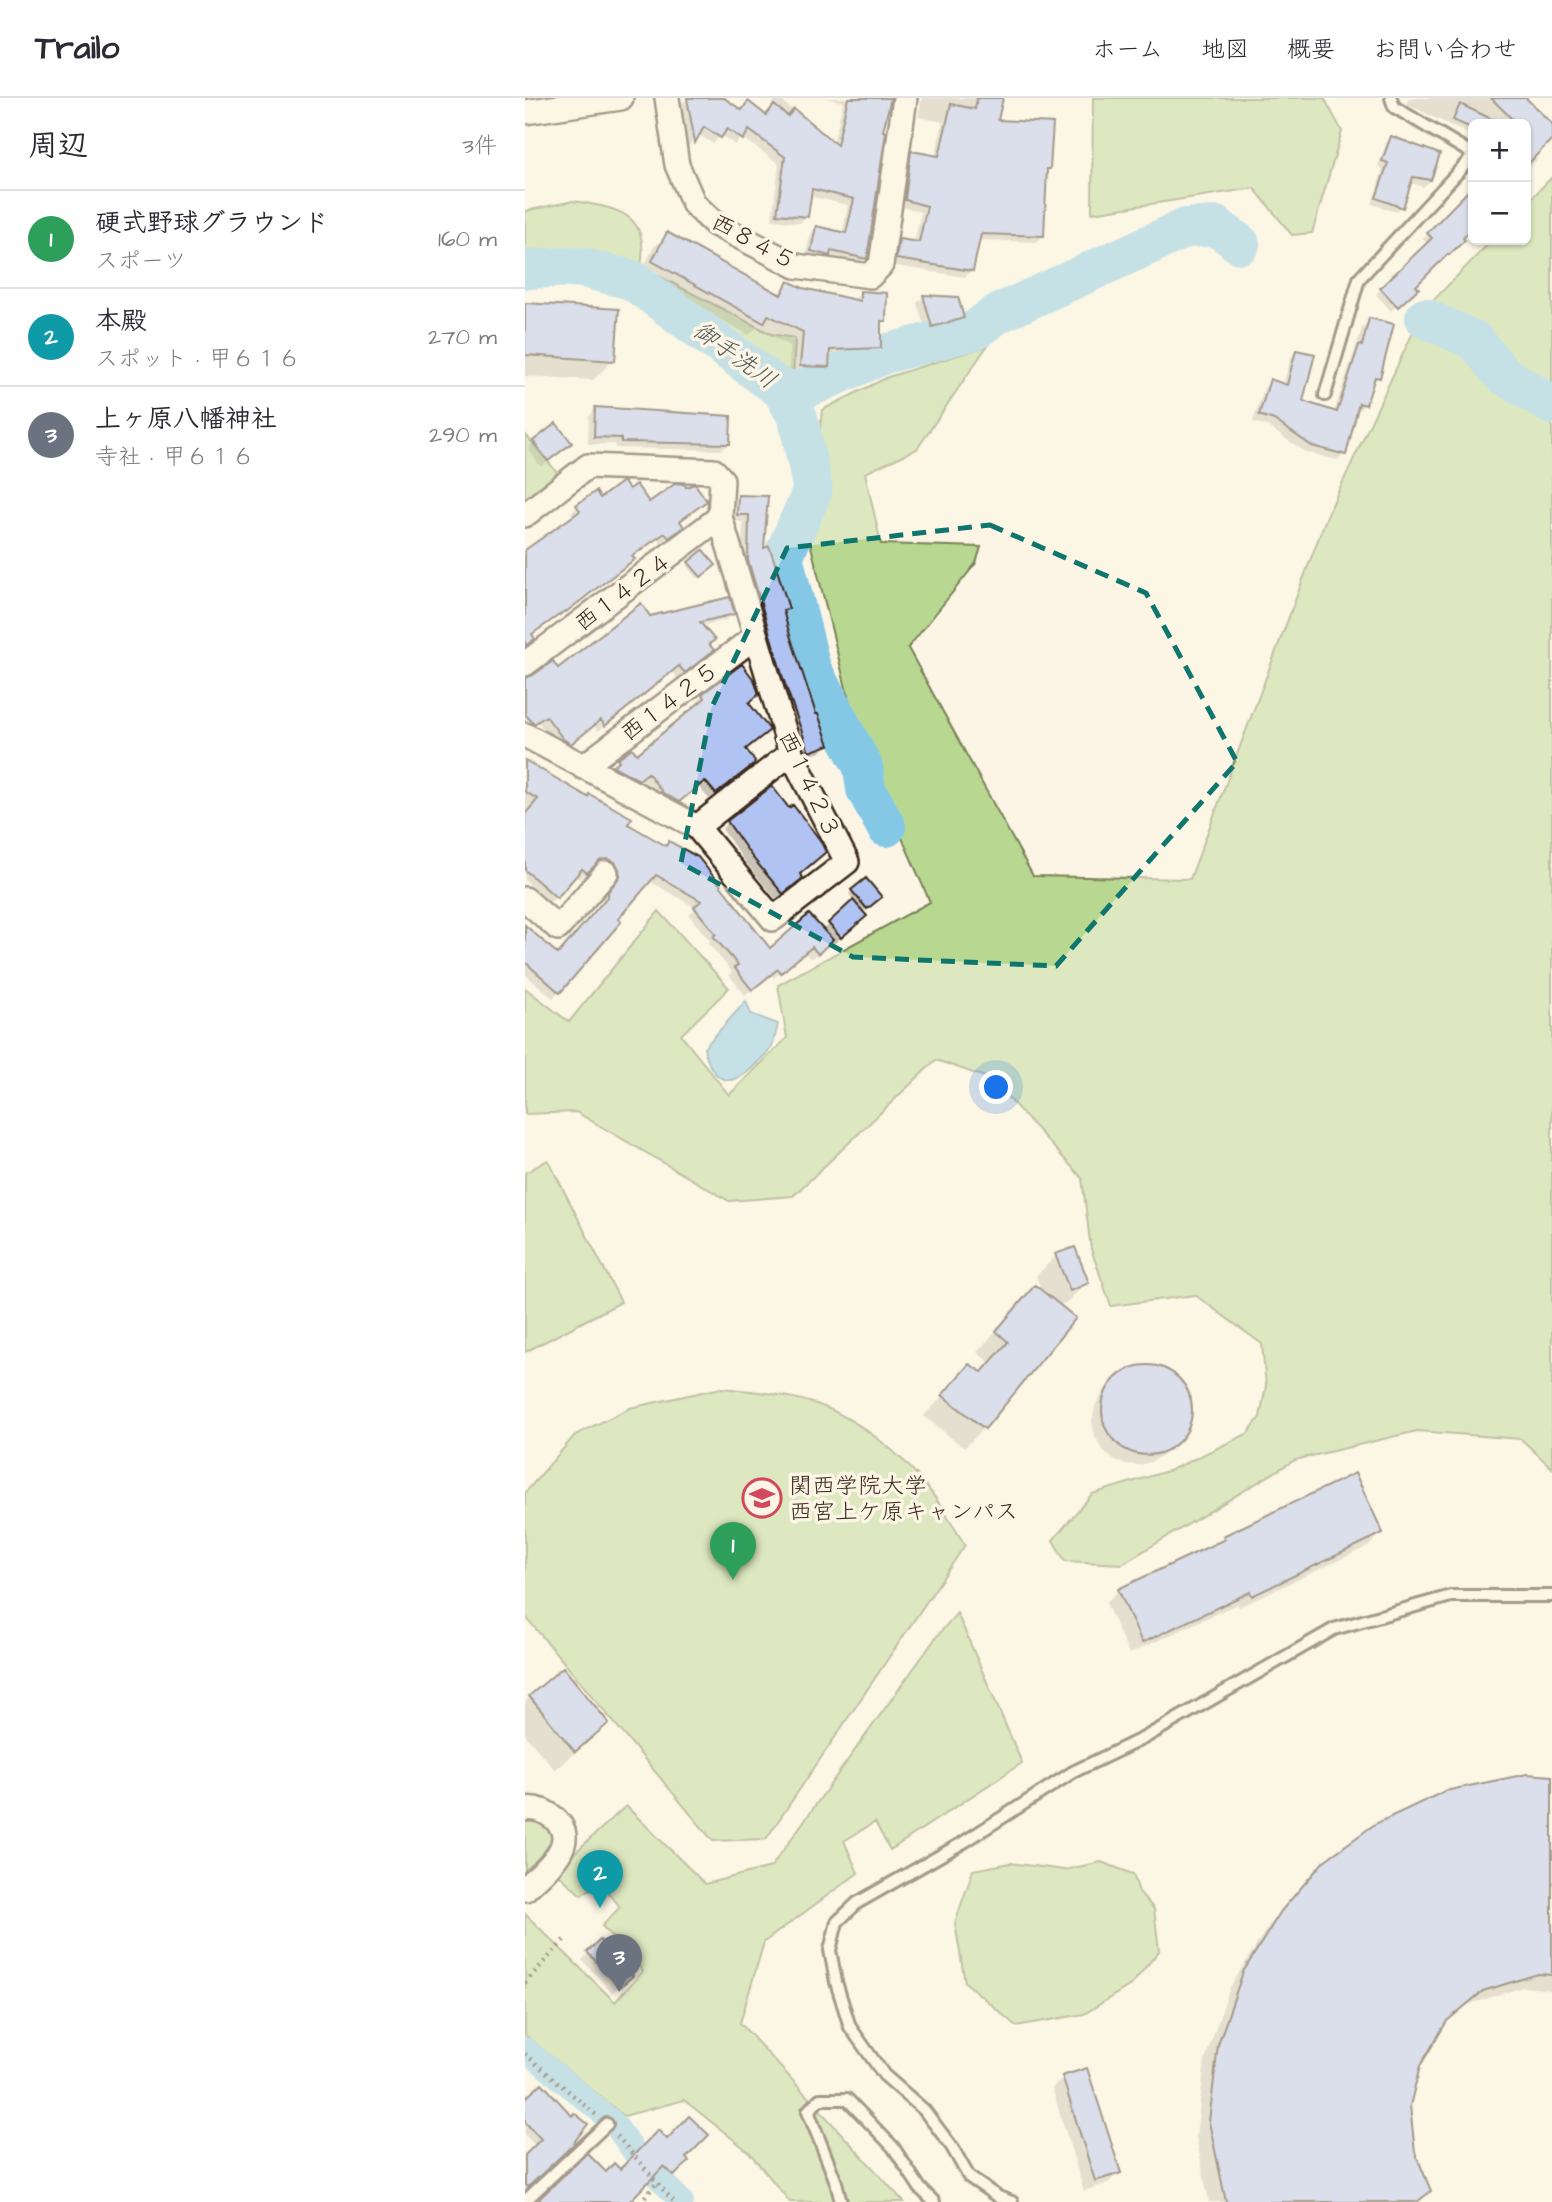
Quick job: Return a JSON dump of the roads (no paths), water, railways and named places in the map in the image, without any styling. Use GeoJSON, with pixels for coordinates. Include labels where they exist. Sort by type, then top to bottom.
{"type":"FeatureCollection","features":[{"type":"Feature","properties":{"kind":"street"},"geometry":{"type":"LineString","coordinates":[[525,112],[621,98]]}},
{"type":"Feature","properties":{"kind":"street","name":"西８４５"},"geometry":{"type":"LineString","coordinates":[[667,98],[677,164],[694,204],[715,224],[796,266],[870,276],[881,265],[905,98]]}},
{"type":"Feature","properties":{"kind":"street","name":"西１４２３"},"geometry":{"type":"LineString","coordinates":[[525,515],[588,466],[714,471],[722,480],[720,517],[791,753],[847,862],[773,919],[697,827],[525,735]]}},
{"type":"Feature","properties":{"kind":"street","name":"西１４２４"},"geometry":{"type":"LineString","coordinates":[[525,664],[720,517]]}},
{"type":"Feature","properties":{"kind":"street","name":"西１４２５"},"geometry":{"type":"LineString","coordinates":[[583,767],[756,636]]}},
{"type":"Feature","properties":{"kind":"street"},"geometry":{"type":"LineString","coordinates":[[697,827],[791,753]]}},
{"type":"Feature","properties":{"kind":"street"},"geometry":{"type":"LineString","coordinates":[[525,898],[558,928],[606,873]]}},
{"type":"Feature","properties":{"kind":"street"},"geometry":{"type":"LineString","coordinates":[[525,1809],[533,1807],[550,1815],[560,1824],[564,1843],[559,1857],[525,1889]]}},
{"type":"Feature","properties":{"kind":"lane"},"geometry":{"type":"LineString","coordinates":[[1391,98],[1394,107],[1468,152]]}},
{"type":"Feature","properties":{"kind":"lane"},"geometry":{"type":"LineString","coordinates":[[1325,395],[1359,279],[1468,160]]}},
{"type":"Feature","properties":{"kind":"lane"},"geometry":{"type":"LineString","coordinates":[[1013,2202],[998,2197],[969,2177],[952,2147],[924,2110],[884,2075],[850,2027],[836,1982],[831,1950],[837,1922],[857,1903],[881,1887],[964,1842],[1073,1772],[1144,1738],[1334,1629],[1451,1595],[1552,1596]]}},
{"type":"Feature","properties":{"kind":"lane"},"geometry":{"type":"LineString","coordinates":[[841,2202],[836,2182],[808,2112],[820,2099],[847,2099],[893,2147],[920,2188],[934,2202]]}},
{"type":"Feature","properties":{"kind":"lane"},"geometry":{"type":"LineString","coordinates":[[525,2202],[607,2124]]}},
{"type":"Feature","properties":{"kind":"water"},"geometry":{"type":"Polygon","coordinates":[[[746,1001],[751,1014],[778,1024],[774,1041],[767,1053],[748,1072],[731,1080],[724,1079],[717,1076],[712,1069],[704,1048],[746,1001]]]}},
{"type":"Feature","properties":{"kind":"waterway"},"geometry":{"type":"LineString","coordinates":[[782,390],[803,390],[885,354],[975,330],[997,314],[1186,228],[1216,226],[1240,244]]}},
{"type":"Feature","properties":{"kind":"waterway","name":"御手洗川"},"geometry":{"type":"LineString","coordinates":[[525,269],[579,267],[632,280],[782,390],[798,418],[813,490],[783,557],[811,668],[863,767],[866,789],[886,827]]}},
{"type":"Feature","properties":{"kind":"waterway"},"geometry":{"type":"LineString","coordinates":[[1425,318],[1475,341],[1502,374],[1552,405]]}},
{"type":"Feature","properties":{"kind":"waterway"},"geometry":{"type":"LineString","coordinates":[[525,2049],[613,2122],[635,2153],[682,2202]]}},
{"type":"Feature","properties":{"kind":"place","name":"関西学院大学 西宮上ケ原キャンパス"},"geometry":{"type":"Point","coordinates":[762,1498]}},
{"type":"Feature","properties":{"kind":"place","name":"硬式野球グラウンド"},"geometry":{"type":"Point","coordinates":[733,1580]}},
{"type":"Feature","properties":{"kind":"place","name":"本殿"},"geometry":{"type":"Point","coordinates":[600,1908]}},
{"type":"Feature","properties":{"kind":"place","name":"上ヶ原八幡神社"},"geometry":{"type":"Point","coordinates":[619,1992]}}]}
